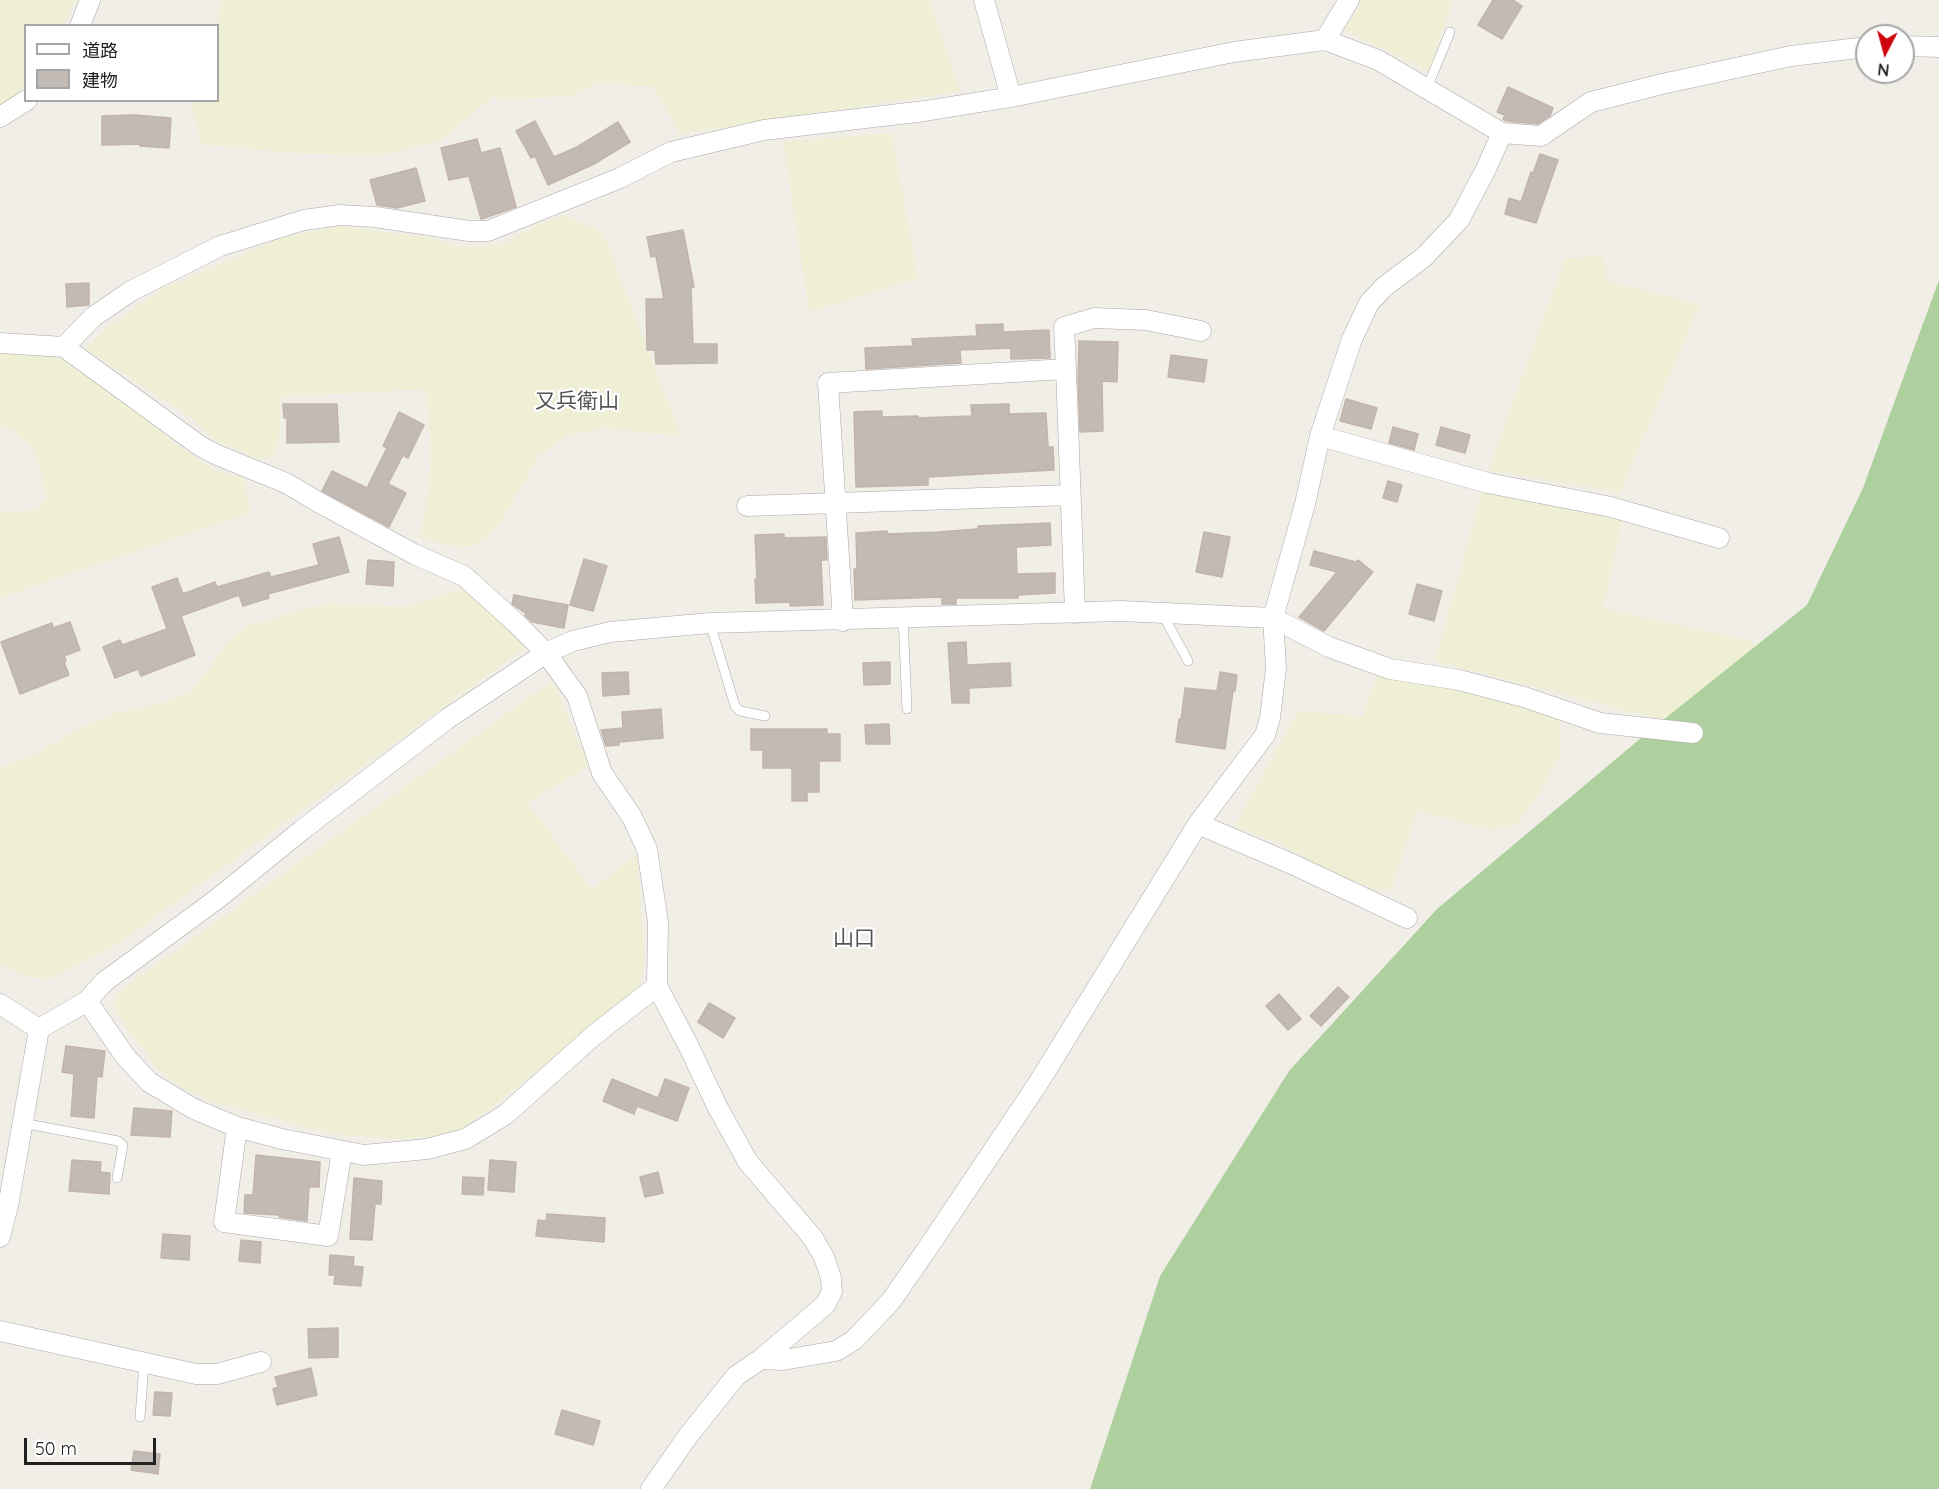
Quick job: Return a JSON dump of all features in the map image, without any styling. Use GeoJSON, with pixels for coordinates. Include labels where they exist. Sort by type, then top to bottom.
{"type":"FeatureCollection","features":[{"type":"Feature","properties":{"kind":"street"},"geometry":{"type":"LineString","coordinates":[[81,24],[90,0]]}},
{"type":"Feature","properties":{"kind":"street"},"geometry":{"type":"LineString","coordinates":[[984,0],[1011,97]]}},
{"type":"Feature","properties":{"kind":"street"},"geometry":{"type":"LineString","coordinates":[[1325,40],[1348,0]]}},
{"type":"Feature","properties":{"kind":"street"},"geometry":{"type":"LineString","coordinates":[[64,347],[93,317],[131,291],[220,246],[304,220],[340,215],[375,217],[469,231],[488,231],[620,178],[671,152],[764,130],[925,111],[1011,97],[1234,52],[1325,40],[1378,60],[1502,133],[1542,136],[1591,102],[1682,79],[1791,56],[1855,48]]}},
{"type":"Feature","properties":{"kind":"street"},"geometry":{"type":"LineString","coordinates":[[1915,46],[1939,47]]}},
{"type":"Feature","properties":{"kind":"street"},"geometry":{"type":"LineString","coordinates":[[0,117],[24,102]]}},
{"type":"Feature","properties":{"kind":"street"},"geometry":{"type":"LineString","coordinates":[[760,1359],[783,1360],[836,1351],[854,1340],[891,1301],[1037,1085],[1198,824],[1265,735],[1270,718],[1276,668],[1273,618],[1305,504],[1320,436],[1352,339],[1369,303],[1384,287],[1424,257],[1459,220],[1502,133]]}},
{"type":"Feature","properties":{"kind":"street"},"geometry":{"type":"LineString","coordinates":[[1075,613],[1064,327],[1094,318],[1146,320],[1201,331]]}},
{"type":"Feature","properties":{"kind":"street"},"geometry":{"type":"LineString","coordinates":[[0,343],[64,347],[209,451],[286,483],[414,554],[464,576],[546,653],[577,696],[602,773],[632,817],[647,849],[658,921],[657,987],[748,1162],[813,1238],[824,1257],[831,1278],[832,1292],[825,1305],[736,1376],[688,1436],[651,1489]]}},
{"type":"Feature","properties":{"kind":"street"},"geometry":{"type":"LineString","coordinates":[[843,621],[828,383],[1066,369]]}},
{"type":"Feature","properties":{"kind":"street"},"geometry":{"type":"LineString","coordinates":[[1320,436],[1488,483],[1611,507],[1719,538]]}},
{"type":"Feature","properties":{"kind":"street"},"geometry":{"type":"LineString","coordinates":[[747,506],[1070,495]]}},
{"type":"Feature","properties":{"kind":"street"},"geometry":{"type":"LineString","coordinates":[[0,1237],[9,1201],[39,1029],[87,1001],[104,982],[217,899],[302,830],[447,719],[546,653],[573,641],[610,632],[710,623],[843,621],[903,617],[1121,611],[1273,618],[1329,647],[1390,669],[1459,680],[1524,697],[1600,723],[1693,733]]}},
{"type":"Feature","properties":{"kind":"street"},"geometry":{"type":"LineString","coordinates":[[1198,824],[1292,864],[1407,918]]}},
{"type":"Feature","properties":{"kind":"street"},"geometry":{"type":"LineString","coordinates":[[87,1001],[125,1056],[149,1082],[194,1109],[237,1127],[282,1139],[364,1155],[427,1149],[465,1139],[505,1114],[593,1036],[657,987]]}},
{"type":"Feature","properties":{"kind":"street"},"geometry":{"type":"LineString","coordinates":[[0,1004],[39,1029]]}},
{"type":"Feature","properties":{"kind":"street"},"geometry":{"type":"LineString","coordinates":[[237,1127],[224,1222],[327,1236],[342,1151]]}},
{"type":"Feature","properties":{"kind":"street"},"geometry":{"type":"LineString","coordinates":[[0,1331],[196,1374],[217,1374],[261,1362]]}},
{"type":"Feature","properties":{"kind":"lane"},"geometry":{"type":"LineString","coordinates":[[1427,88],[1450,32]]}},
{"type":"Feature","properties":{"kind":"lane"},"geometry":{"type":"LineString","coordinates":[[1161,612],[1188,661]]}},
{"type":"Feature","properties":{"kind":"lane"},"geometry":{"type":"LineString","coordinates":[[903,617],[907,709]]}},
{"type":"Feature","properties":{"kind":"lane"},"geometry":{"type":"LineString","coordinates":[[710,623],[735,705],[740,711],[765,716]]}},
{"type":"Feature","properties":{"kind":"lane"},"geometry":{"type":"LineString","coordinates":[[22,1124],[118,1141],[123,1145],[117,1178]]}},
{"type":"Feature","properties":{"kind":"lane"},"geometry":{"type":"LineString","coordinates":[[140,1417],[144,1363]]}},
{"type":"Feature","properties":{"kind":"green space"},"geometry":{"type":"Polygon","coordinates":[[[0,0],[75,0],[64,24],[24,24],[24,88],[0,105],[0,0]]]}},
{"type":"Feature","properties":{"kind":"green space"},"geometry":{"type":"Polygon","coordinates":[[[225,0],[929,0],[961,91],[680,134],[654,87],[599,83],[571,96],[503,100],[494,95],[442,140],[384,155],[305,154],[202,144],[192,112],[193,102],[219,102],[219,24],[216,24],[221,3],[225,0]]]}},
{"type":"Feature","properties":{"kind":"green space"},"geometry":{"type":"Polygon","coordinates":[[[1363,0],[1454,0],[1429,71],[1344,30],[1363,0]]]}},
{"type":"Feature","properties":{"kind":"green space"},"geometry":{"type":"Polygon","coordinates":[[[892,133],[918,279],[809,312],[783,142],[892,133]]]}},
{"type":"Feature","properties":{"kind":"green space"},"geometry":{"type":"Polygon","coordinates":[[[562,215],[603,233],[681,436],[605,428],[569,435],[539,456],[505,515],[488,538],[473,546],[457,547],[420,538],[429,488],[431,449],[426,389],[281,397],[280,431],[275,455],[262,460],[219,443],[186,414],[86,349],[113,323],[164,288],[287,236],[339,226],[431,238],[459,247],[481,247],[504,243],[562,215]]]}},
{"type":"Feature","properties":{"kind":"green space"},"geometry":{"type":"Polygon","coordinates":[[[1604,255],[1607,281],[1700,304],[1620,492],[1488,470],[1565,259],[1604,255]]]}},
{"type":"Feature","properties":{"kind":"green space"},"geometry":{"type":"Polygon","coordinates":[[[1939,280],[1939,1489],[1090,1489],[1160,1276],[1289,1071],[1437,909],[1647,733],[1807,605],[1863,488],[1939,280]]]}},
{"type":"Feature","properties":{"kind":"green space"},"geometry":{"type":"Polygon","coordinates":[[[0,348],[51,354],[74,363],[175,443],[212,469],[244,478],[250,513],[0,598],[0,513],[37,510],[46,496],[39,466],[30,444],[9,429],[0,426],[0,348]]]}},
{"type":"Feature","properties":{"kind":"green space"},"geometry":{"type":"Polygon","coordinates":[[[1482,492],[1623,519],[1603,608],[1752,641],[1759,659],[1697,729],[1435,661],[1482,492]]]}},
{"type":"Feature","properties":{"kind":"green space"},"geometry":{"type":"Polygon","coordinates":[[[466,588],[525,648],[121,942],[50,979],[28,977],[0,965],[0,768],[33,755],[111,714],[161,703],[191,692],[228,641],[248,626],[331,603],[406,607],[466,588]]]}},
{"type":"Feature","properties":{"kind":"green space"},"geometry":{"type":"Polygon","coordinates":[[[1379,672],[1473,688],[1560,718],[1560,755],[1541,791],[1516,825],[1490,830],[1418,811],[1391,890],[1374,889],[1328,872],[1281,844],[1234,827],[1298,711],[1362,716],[1379,672]]]}},
{"type":"Feature","properties":{"kind":"green space"},"geometry":{"type":"Polygon","coordinates":[[[552,681],[589,766],[528,803],[592,889],[637,854],[645,964],[638,988],[484,1114],[457,1132],[428,1137],[396,1139],[333,1134],[216,1103],[183,1089],[158,1069],[119,1017],[114,1006],[118,992],[552,681]]]}},
{"type":"Feature","properties":{"kind":"building"},"geometry":{"type":"Polygon","coordinates":[[[1493,0],[1513,0],[1522,6],[1502,39],[1478,25],[1493,0]]]}},
{"type":"Feature","properties":{"kind":"building"},"geometry":{"type":"Polygon","coordinates":[[[1508,87],[1553,108],[1550,116],[1538,124],[1503,119],[1505,115],[1497,112],[1508,87]]]}},
{"type":"Feature","properties":{"kind":"building"},"geometry":{"type":"Polygon","coordinates":[[[135,115],[171,118],[169,148],[140,146],[141,144],[102,145],[102,116],[135,115]]]}},
{"type":"Feature","properties":{"kind":"building"},"geometry":{"type":"Polygon","coordinates":[[[535,121],[554,157],[577,147],[618,122],[630,142],[594,164],[548,185],[535,156],[531,158],[516,131],[535,121]]]}},
{"type":"Feature","properties":{"kind":"building"},"geometry":{"type":"Polygon","coordinates":[[[477,139],[481,153],[500,148],[516,207],[482,219],[469,176],[449,180],[441,148],[477,139]]]}},
{"type":"Feature","properties":{"kind":"building"},"geometry":{"type":"Polygon","coordinates":[[[1540,154],[1558,160],[1536,223],[1505,214],[1509,198],[1521,202],[1540,154]]]}},
{"type":"Feature","properties":{"kind":"building"},"geometry":{"type":"Polygon","coordinates":[[[416,168],[425,201],[397,208],[377,205],[370,180],[416,168]]]}},
{"type":"Feature","properties":{"kind":"building"},"geometry":{"type":"Polygon","coordinates":[[[683,230],[694,287],[691,288],[693,344],[717,344],[717,363],[656,364],[655,350],[647,350],[646,299],[664,299],[656,256],[651,257],[647,237],[683,230]]]}},
{"type":"Feature","properties":{"kind":"building"},"geometry":{"type":"Polygon","coordinates":[[[89,283],[89,305],[67,307],[66,284],[89,283]]]}},
{"type":"Feature","properties":{"kind":"building"},"geometry":{"type":"Polygon","coordinates":[[[1003,324],[1003,332],[1049,330],[1050,358],[1011,359],[1011,348],[960,350],[961,363],[866,369],[865,348],[913,346],[912,339],[977,336],[976,325],[1003,324]]]}},
{"type":"Feature","properties":{"kind":"building"},"geometry":{"type":"Polygon","coordinates":[[[1079,341],[1118,342],[1117,382],[1102,381],[1103,431],[1080,432],[1079,341]]]}},
{"type":"Feature","properties":{"kind":"building"},"geometry":{"type":"Polygon","coordinates":[[[1171,355],[1207,360],[1204,382],[1168,377],[1171,355]]]}},
{"type":"Feature","properties":{"kind":"building"},"geometry":{"type":"Polygon","coordinates":[[[1346,399],[1377,408],[1371,429],[1340,421],[1346,399]]]}},
{"type":"Feature","properties":{"kind":"building"},"geometry":{"type":"Polygon","coordinates":[[[283,404],[337,404],[339,442],[287,443],[287,418],[284,418],[283,404]]]}},
{"type":"Feature","properties":{"kind":"building"},"geometry":{"type":"Polygon","coordinates":[[[1009,404],[1009,414],[1046,413],[1048,447],[1053,447],[1054,470],[928,477],[928,485],[856,487],[854,412],[882,411],[882,417],[972,416],[971,405],[1009,404]]]}},
{"type":"Feature","properties":{"kind":"building"},"geometry":{"type":"Polygon","coordinates":[[[399,412],[424,425],[408,458],[403,455],[388,484],[406,493],[389,527],[322,491],[332,471],[367,488],[387,448],[383,446],[399,412]]]}},
{"type":"Feature","properties":{"kind":"building"},"geometry":{"type":"Polygon","coordinates":[[[1393,427],[1418,434],[1414,450],[1389,443],[1393,427]]]}},
{"type":"Feature","properties":{"kind":"building"},"geometry":{"type":"Polygon","coordinates":[[[1441,427],[1470,435],[1465,453],[1436,445],[1441,427]]]}},
{"type":"Feature","properties":{"kind":"building"},"geometry":{"type":"Polygon","coordinates":[[[1388,481],[1402,485],[1397,502],[1383,498],[1388,481]]]}},
{"type":"Feature","properties":{"kind":"building"},"geometry":{"type":"Polygon","coordinates":[[[1050,523],[1051,545],[1016,547],[1017,574],[1055,573],[1055,593],[1018,595],[1018,598],[956,598],[956,604],[942,604],[942,597],[855,600],[856,533],[938,532],[978,529],[978,526],[1050,523]]]}},
{"type":"Feature","properties":{"kind":"building"},"geometry":{"type":"Polygon","coordinates":[[[1204,532],[1230,537],[1222,577],[1196,572],[1204,532]]]}},
{"type":"Feature","properties":{"kind":"building"},"geometry":{"type":"Polygon","coordinates":[[[784,534],[784,538],[826,537],[827,560],[821,560],[823,605],[790,606],[790,602],[756,603],[755,535],[784,534]]]}},
{"type":"Feature","properties":{"kind":"building"},"geometry":{"type":"Polygon","coordinates":[[[339,537],[349,572],[268,594],[269,598],[243,606],[239,595],[181,616],[195,655],[141,676],[138,669],[115,678],[103,647],[120,640],[122,645],[167,629],[152,587],[177,578],[183,594],[215,582],[217,587],[269,572],[271,577],[319,565],[313,544],[339,537]]]}},
{"type":"Feature","properties":{"kind":"building"},"geometry":{"type":"Polygon","coordinates":[[[1314,551],[1356,562],[1358,560],[1373,572],[1324,631],[1299,617],[1337,572],[1310,565],[1314,551]]]}},
{"type":"Feature","properties":{"kind":"building"},"geometry":{"type":"Polygon","coordinates":[[[584,559],[607,566],[593,611],[570,605],[584,559]]]}},
{"type":"Feature","properties":{"kind":"building"},"geometry":{"type":"Polygon","coordinates":[[[368,560],[394,562],[393,586],[366,584],[368,560]]]}},
{"type":"Feature","properties":{"kind":"building"},"geometry":{"type":"Polygon","coordinates":[[[1417,584],[1442,591],[1434,621],[1409,614],[1417,584]]]}},
{"type":"Feature","properties":{"kind":"building"},"geometry":{"type":"Polygon","coordinates":[[[514,595],[568,605],[564,628],[532,622],[525,615],[526,613],[512,604],[514,595]]]}},
{"type":"Feature","properties":{"kind":"building"},"geometry":{"type":"Polygon","coordinates":[[[70,622],[80,650],[64,656],[69,675],[20,694],[1,642],[52,623],[53,628],[70,622]]]}},
{"type":"Feature","properties":{"kind":"building"},"geometry":{"type":"Polygon","coordinates":[[[966,642],[967,665],[1010,663],[1011,686],[969,688],[969,703],[952,703],[948,643],[966,642]]]}},
{"type":"Feature","properties":{"kind":"building"},"geometry":{"type":"Polygon","coordinates":[[[890,662],[890,684],[864,685],[863,663],[890,662]]]}},
{"type":"Feature","properties":{"kind":"building"},"geometry":{"type":"Polygon","coordinates":[[[628,672],[629,694],[603,696],[602,673],[628,672]]]}},
{"type":"Feature","properties":{"kind":"building"},"geometry":{"type":"Polygon","coordinates":[[[1220,672],[1237,675],[1225,749],[1176,742],[1185,688],[1217,691],[1220,672]]]}},
{"type":"Feature","properties":{"kind":"building"},"geometry":{"type":"Polygon","coordinates":[[[661,709],[663,738],[619,742],[619,745],[606,746],[601,730],[623,728],[622,712],[661,709]]]}},
{"type":"Feature","properties":{"kind":"building"},"geometry":{"type":"Polygon","coordinates":[[[889,724],[890,744],[866,744],[865,725],[889,724]]]}},
{"type":"Feature","properties":{"kind":"building"},"geometry":{"type":"Polygon","coordinates":[[[751,729],[827,729],[827,734],[840,734],[840,761],[819,761],[819,792],[807,792],[807,801],[792,801],[792,768],[763,768],[763,750],[751,750],[751,729]]]}},
{"type":"Feature","properties":{"kind":"building"},"geometry":{"type":"Polygon","coordinates":[[[1338,987],[1349,997],[1321,1026],[1310,1016],[1338,987]]]}},
{"type":"Feature","properties":{"kind":"building"},"geometry":{"type":"Polygon","coordinates":[[[1279,994],[1301,1019],[1288,1030],[1266,1006],[1279,994]]]}},
{"type":"Feature","properties":{"kind":"building"},"geometry":{"type":"Polygon","coordinates":[[[709,1003],[735,1018],[723,1038],[698,1022],[709,1003]]]}},
{"type":"Feature","properties":{"kind":"building"},"geometry":{"type":"Polygon","coordinates":[[[66,1046],[105,1051],[102,1077],[97,1076],[94,1118],[71,1116],[74,1074],[62,1072],[66,1046]]]}},
{"type":"Feature","properties":{"kind":"building"},"geometry":{"type":"Polygon","coordinates":[[[612,1079],[658,1098],[665,1079],[689,1088],[677,1121],[637,1106],[634,1114],[603,1101],[612,1079]]]}},
{"type":"Feature","properties":{"kind":"building"},"geometry":{"type":"Polygon","coordinates":[[[134,1108],[172,1111],[170,1137],[131,1135],[134,1108]]]}},
{"type":"Feature","properties":{"kind":"building"},"geometry":{"type":"Polygon","coordinates":[[[256,1155],[320,1162],[319,1187],[309,1187],[307,1221],[279,1217],[279,1215],[244,1213],[245,1195],[253,1195],[256,1155]]]}},
{"type":"Feature","properties":{"kind":"building"},"geometry":{"type":"Polygon","coordinates":[[[72,1160],[101,1162],[100,1172],[110,1173],[109,1194],[69,1191],[72,1160]]]}},
{"type":"Feature","properties":{"kind":"building"},"geometry":{"type":"Polygon","coordinates":[[[490,1160],[516,1162],[514,1192],[488,1190],[490,1160]]]}},
{"type":"Feature","properties":{"kind":"building"},"geometry":{"type":"Polygon","coordinates":[[[658,1172],[663,1193],[645,1197],[640,1177],[658,1172]]]}},
{"type":"Feature","properties":{"kind":"building"},"geometry":{"type":"Polygon","coordinates":[[[463,1177],[484,1178],[483,1195],[462,1194],[463,1177]]]}},
{"type":"Feature","properties":{"kind":"building"},"geometry":{"type":"Polygon","coordinates":[[[354,1178],[382,1181],[381,1204],[375,1204],[372,1240],[350,1239],[354,1178]]]}},
{"type":"Feature","properties":{"kind":"building"},"geometry":{"type":"Polygon","coordinates":[[[547,1214],[605,1218],[604,1242],[536,1236],[538,1220],[546,1221],[547,1214]]]}},
{"type":"Feature","properties":{"kind":"building"},"geometry":{"type":"Polygon","coordinates":[[[163,1234],[190,1236],[189,1260],[161,1258],[163,1234]]]}},
{"type":"Feature","properties":{"kind":"building"},"geometry":{"type":"Polygon","coordinates":[[[241,1240],[261,1242],[260,1263],[239,1261],[241,1240]]]}},
{"type":"Feature","properties":{"kind":"building"},"geometry":{"type":"Polygon","coordinates":[[[330,1255],[354,1257],[353,1266],[363,1267],[361,1286],[334,1284],[335,1275],[329,1275],[330,1255]]]}},
{"type":"Feature","properties":{"kind":"building"},"geometry":{"type":"Polygon","coordinates":[[[338,1328],[338,1357],[309,1358],[308,1329],[338,1328]]]}},
{"type":"Feature","properties":{"kind":"building"},"geometry":{"type":"Polygon","coordinates":[[[311,1368],[317,1395],[277,1405],[273,1389],[278,1387],[275,1377],[311,1368]]]}},
{"type":"Feature","properties":{"kind":"building"},"geometry":{"type":"Polygon","coordinates":[[[155,1392],[172,1393],[170,1416],[153,1415],[155,1392]]]}},
{"type":"Feature","properties":{"kind":"building"},"geometry":{"type":"Polygon","coordinates":[[[562,1410],[600,1421],[593,1445],[555,1434],[562,1410]]]}},
{"type":"Feature","properties":{"kind":"building"},"geometry":{"type":"Polygon","coordinates":[[[134,1451],[160,1454],[158,1474],[131,1470],[134,1451]]]}},
{"type":"Feature","properties":{"kind":"district","name":"又兵衛山"},"geometry":{"type":"Point","coordinates":[577,402]}},
{"type":"Feature","properties":{"kind":"district","name":"山口"},"geometry":{"type":"Point","coordinates":[854,939]}}]}
